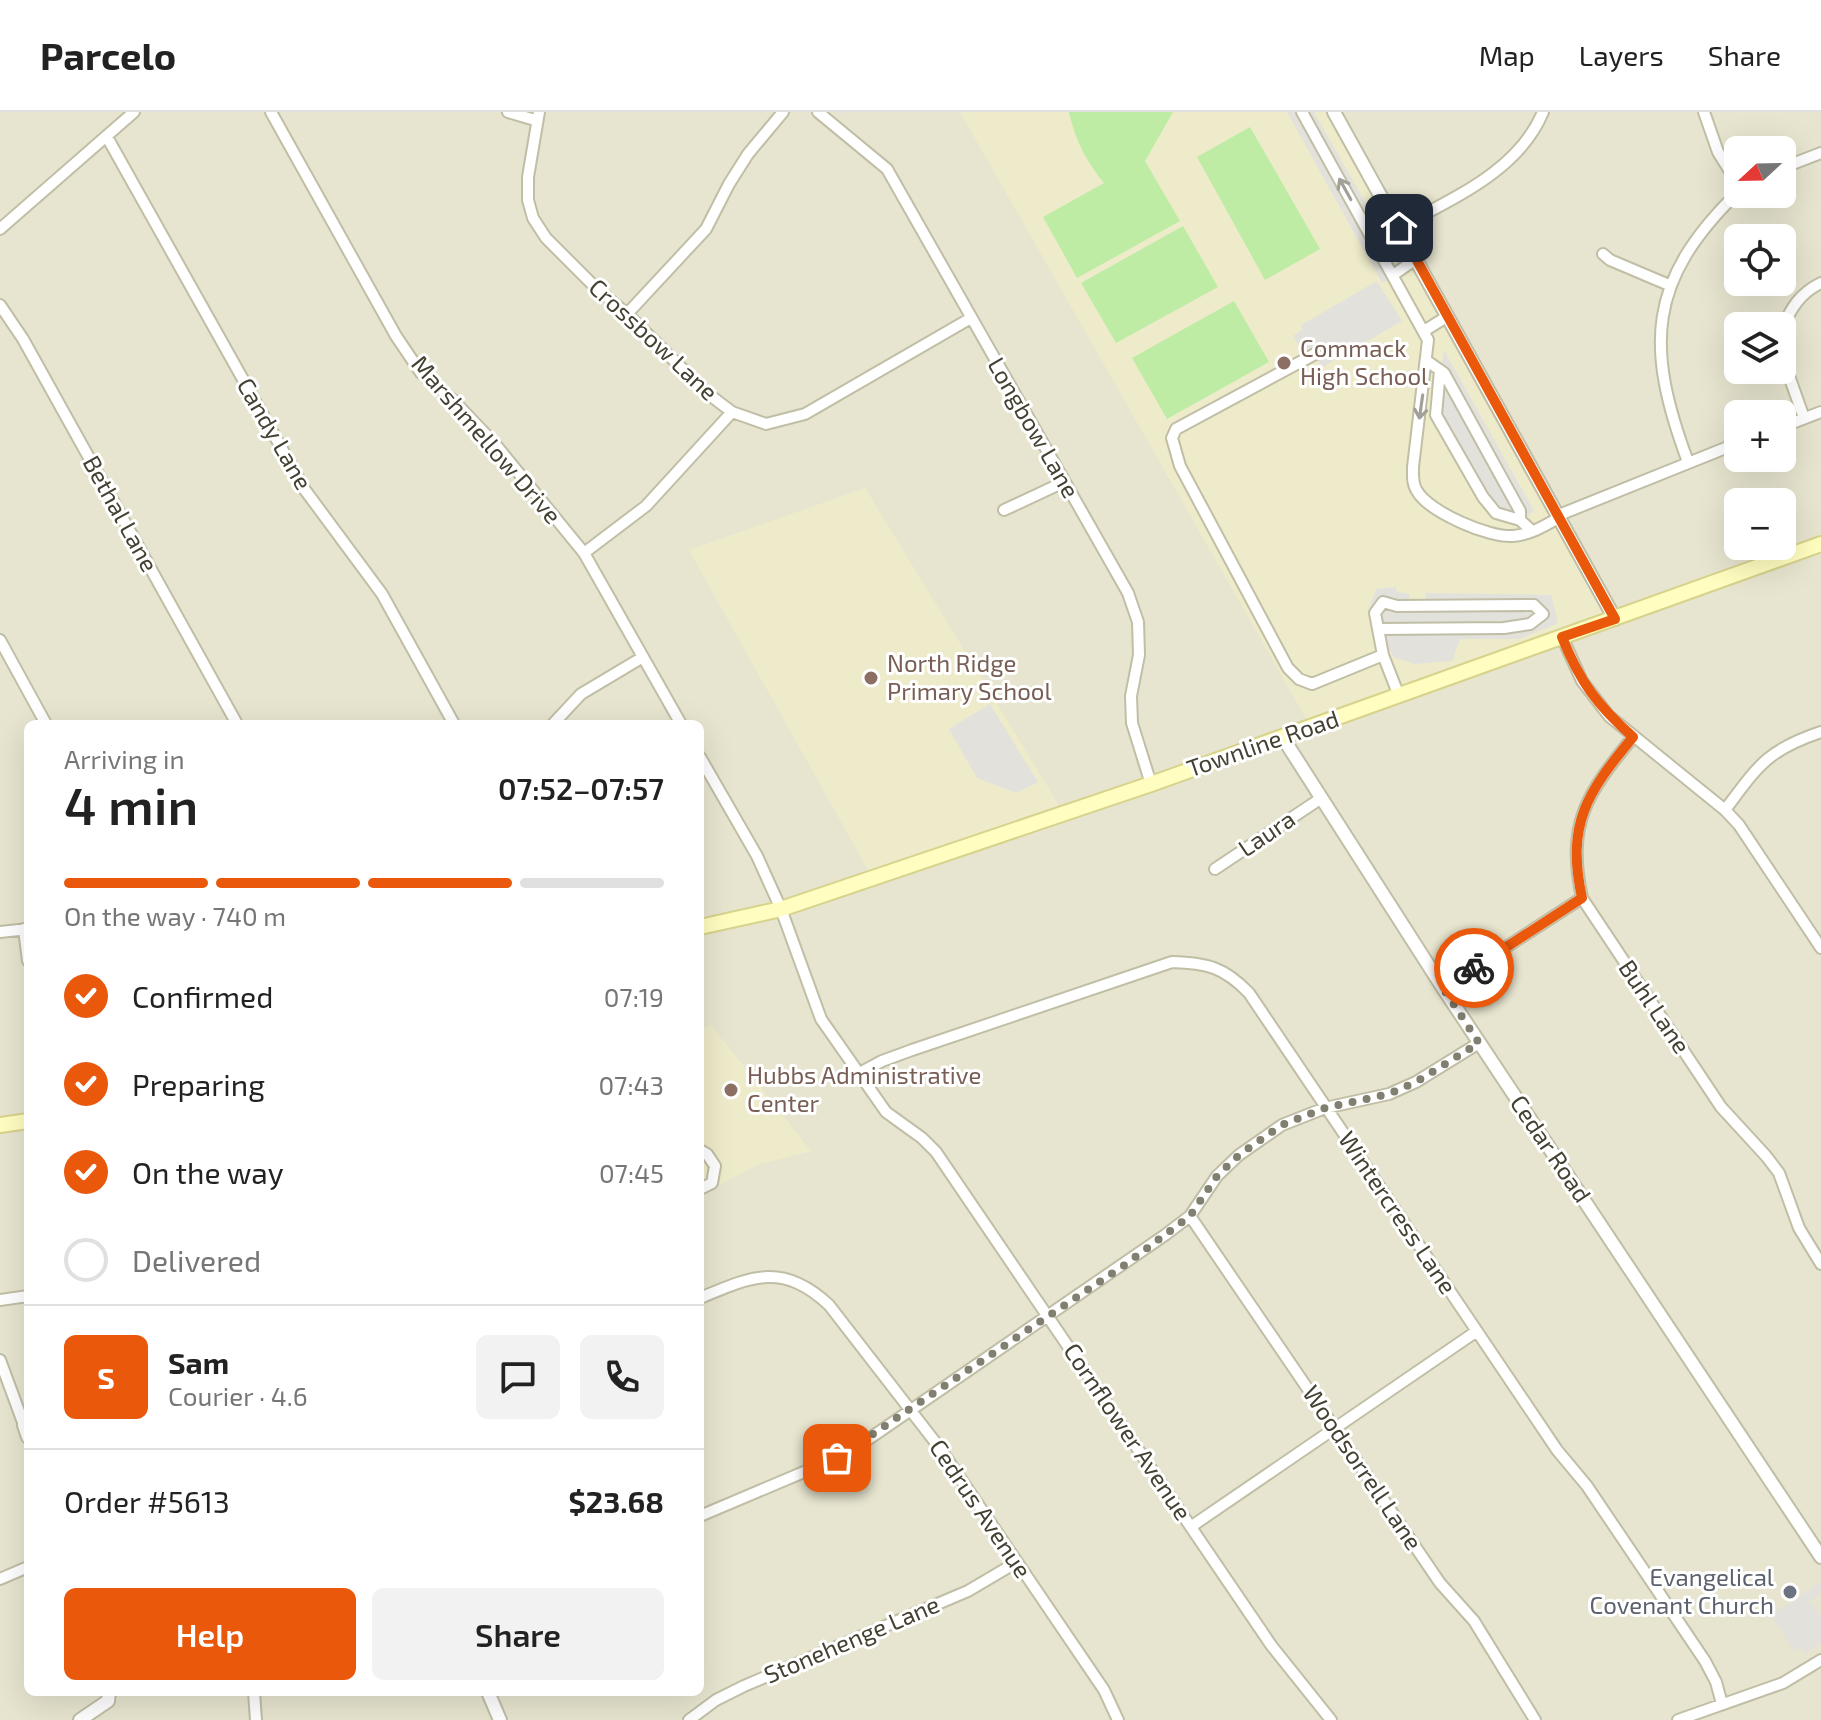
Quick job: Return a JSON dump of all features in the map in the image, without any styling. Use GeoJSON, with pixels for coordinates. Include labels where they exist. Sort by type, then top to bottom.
{"type":"FeatureCollection","features":[{"type":"Feature","properties":{"kind":"main road","name":"Townline Road"},"geometry":{"type":"LineString","coordinates":[[704,926],[781,909],[1151,784],[1821,544]]}},
{"type":"Feature","properties":{"kind":"main road"},"geometry":{"type":"LineString","coordinates":[[0,1125],[24,1122]]}},
{"type":"Feature","properties":{"kind":"street"},"geometry":{"type":"LineString","coordinates":[[0,229],[134,112]]}},
{"type":"Feature","properties":{"kind":"street","name":"Marshmellow Drive"},"geometry":{"type":"LineString","coordinates":[[271,112],[396,336],[421,373],[453,400],[495,444],[584,553],[679,720]]}},
{"type":"Feature","properties":{"kind":"street"},"geometry":{"type":"LineString","coordinates":[[508,112],[537,116]]}},
{"type":"Feature","properties":{"kind":"street"},"geometry":{"type":"LineString","coordinates":[[627,314],[706,229],[748,154],[783,112]]}},
{"type":"Feature","properties":{"kind":"street","name":"Longbow Lane"},"geometry":{"type":"LineString","coordinates":[[818,112],[887,169],[1128,593],[1138,622],[1139,655],[1131,696],[1132,723],[1151,784]]}},
{"type":"Feature","properties":{"kind":"street"},"geometry":{"type":"LineString","coordinates":[[1334,112],[1615,619]]}},
{"type":"Feature","properties":{"kind":"street"},"geometry":{"type":"LineString","coordinates":[[1399,228],[1485,179],[1516,155],[1537,127],[1543,112]]}},
{"type":"Feature","properties":{"kind":"street"},"geometry":{"type":"LineString","coordinates":[[1704,112],[1724,162]]}},
{"type":"Feature","properties":{"kind":"street"},"geometry":{"type":"LineString","coordinates":[[1307,114],[1429,343],[1413,467],[1413,485],[1418,495],[1451,517],[1489,532],[1512,536],[1532,531],[1559,516],[1724,448]]}},
{"type":"Feature","properties":{"kind":"street","name":"Crossbow Lane"},"geometry":{"type":"LineString","coordinates":[[537,116],[528,177],[528,200],[533,218],[546,238],[707,393],[732,412],[766,424],[805,414],[971,318]]}},
{"type":"Feature","properties":{"kind":"street","name":"Candy Lane"},"geometry":{"type":"LineString","coordinates":[[107,137],[305,490],[382,594],[452,720]]}},
{"type":"Feature","properties":{"kind":"street"},"geometry":{"type":"LineString","coordinates":[[1796,163],[1821,153]]}},
{"type":"Feature","properties":{"kind":"street"},"geometry":{"type":"LineString","coordinates":[[1688,462],[1673,423],[1662,373],[1662,317],[1669,285],[1691,244],[1724,207]]}},
{"type":"Feature","properties":{"kind":"street"},"geometry":{"type":"LineString","coordinates":[[1603,254],[1610,260],[1669,285]]}},
{"type":"Feature","properties":{"kind":"street"},"geometry":{"type":"LineString","coordinates":[[1393,275],[1416,259]]}},
{"type":"Feature","properties":{"kind":"street"},"geometry":{"type":"LineString","coordinates":[[1789,312],[1801,296],[1821,283]]}},
{"type":"Feature","properties":{"kind":"street","name":"Bethal Lane"},"geometry":{"type":"LineString","coordinates":[[0,305],[23,339],[235,720]]}},
{"type":"Feature","properties":{"kind":"street"},"geometry":{"type":"LineString","coordinates":[[1424,331],[1448,316]]}},
{"type":"Feature","properties":{"kind":"street"},"geometry":{"type":"LineString","coordinates":[[1315,354],[1176,429],[1172,438],[1180,466],[1194,493],[1282,657],[1299,679],[1312,684],[1383,655]]}},
{"type":"Feature","properties":{"kind":"street"},"geometry":{"type":"LineString","coordinates":[[1427,361],[1440,370],[1520,511],[1520,520]]}},
{"type":"Feature","properties":{"kind":"street"},"geometry":{"type":"LineString","coordinates":[[1440,370],[1436,415],[1483,497],[1496,513],[1520,520],[1532,531]]}},
{"type":"Feature","properties":{"kind":"street"},"geometry":{"type":"LineString","coordinates":[[1792,384],[1804,418]]}},
{"type":"Feature","properties":{"kind":"street"},"geometry":{"type":"LineString","coordinates":[[584,553],[646,506],[732,412]]}},
{"type":"Feature","properties":{"kind":"street"},"geometry":{"type":"LineString","coordinates":[[1796,421],[1821,412]]}},
{"type":"Feature","properties":{"kind":"street"},"geometry":{"type":"LineString","coordinates":[[1004,510],[1064,482]]}},
{"type":"Feature","properties":{"kind":"street"},"geometry":{"type":"LineString","coordinates":[[1378,629],[1504,628],[1530,624],[1543,614],[1534,605],[1397,606],[1383,602],[1375,613],[1378,629],[1383,655],[1399,696]]}},
{"type":"Feature","properties":{"kind":"street"},"geometry":{"type":"LineString","coordinates":[[1562,637],[1572,664],[1594,699],[1633,737],[1725,810],[1739,825],[1821,948]]}},
{"type":"Feature","properties":{"kind":"street"},"geometry":{"type":"LineString","coordinates":[[0,640],[44,720]]}},
{"type":"Feature","properties":{"kind":"street"},"geometry":{"type":"LineString","coordinates":[[557,720],[581,694],[643,657]]}},
{"type":"Feature","properties":{"kind":"street"},"geometry":{"type":"LineString","coordinates":[[1725,810],[1753,772],[1771,755],[1790,743],[1821,732]]}},
{"type":"Feature","properties":{"kind":"street","name":"Buhl Lane"},"geometry":{"type":"LineString","coordinates":[[1633,737],[1602,775],[1581,817],[1576,841],[1576,871],[1582,898],[1721,1107],[1779,1173],[1799,1228],[1821,1263]]}},
{"type":"Feature","properties":{"kind":"street","name":"Cedar Road"},"geometry":{"type":"LineString","coordinates":[[1283,738],[1479,1043],[1821,1557]]}},
{"type":"Feature","properties":{"kind":"street"},"geometry":{"type":"LineString","coordinates":[[704,764],[757,856],[781,909]]}},
{"type":"Feature","properties":{"kind":"street","name":"Laura"},"geometry":{"type":"LineString","coordinates":[[1215,869],[1320,799]]}},
{"type":"Feature","properties":{"kind":"street"},"geometry":{"type":"LineString","coordinates":[[1443,988],[1582,898]]}},
{"type":"Feature","properties":{"kind":"street","name":"Cornflower Avenue"},"geometry":{"type":"LineString","coordinates":[[781,909],[821,1019],[858,1074],[886,1112],[936,1152],[1271,1645],[1331,1720]]}},
{"type":"Feature","properties":{"kind":"street"},"geometry":{"type":"LineString","coordinates":[[0,932],[24,929]]}},
{"type":"Feature","properties":{"kind":"street","name":"Wintercress Lane"},"geometry":{"type":"LineString","coordinates":[[858,1074],[912,1050],[1172,962],[1218,968],[1234,977],[1249,993],[1705,1661],[1716,1682],[1722,1704]]}},
{"type":"Feature","properties":{"kind":"street"},"geometry":{"type":"LineString","coordinates":[[704,1514],[837,1458],[911,1410],[1126,1264],[1190,1216],[1217,1176],[1239,1155],[1282,1125],[1325,1108],[1389,1094],[1416,1082],[1479,1043]]}},
{"type":"Feature","properties":{"kind":"street"},"geometry":{"type":"LineString","coordinates":[[704,1152],[715,1166],[712,1183],[704,1187]]}},
{"type":"Feature","properties":{"kind":"street","name":"Woodsorrell Lane"},"geometry":{"type":"LineString","coordinates":[[1190,1216],[1440,1583],[1474,1621],[1535,1720]]}},
{"type":"Feature","properties":{"kind":"street","name":"Cedrus Avenue"},"geometry":{"type":"LineString","coordinates":[[704,1296],[744,1280],[770,1275],[791,1279],[812,1289],[829,1305],[939,1447],[1104,1690],[1118,1720]]}},
{"type":"Feature","properties":{"kind":"street"},"geometry":{"type":"LineString","coordinates":[[0,1300],[24,1297]]}},
{"type":"Feature","properties":{"kind":"street"},"geometry":{"type":"LineString","coordinates":[[1192,1526],[1477,1331]]}},
{"type":"Feature","properties":{"kind":"street"},"geometry":{"type":"LineString","coordinates":[[0,1360],[24,1420]]}},
{"type":"Feature","properties":{"kind":"street","name":"Stonehenge Lane"},"geometry":{"type":"LineString","coordinates":[[689,1720],[716,1700],[744,1686],[968,1591],[1017,1562]]}},
{"type":"Feature","properties":{"kind":"street"},"geometry":{"type":"LineString","coordinates":[[0,1579],[24,1569]]}},
{"type":"Feature","properties":{"kind":"street"},"geometry":{"type":"LineString","coordinates":[[1678,1720],[1783,1683],[1821,1660]]}},
{"type":"Feature","properties":{"kind":"street"},"geometry":{"type":"LineString","coordinates":[[80,1720],[108,1701],[109,1696]]}},
{"type":"Feature","properties":{"kind":"street"},"geometry":{"type":"LineString","coordinates":[[254,1696],[256,1720]]}},
{"type":"Feature","properties":{"kind":"street"},"geometry":{"type":"LineString","coordinates":[[490,1696],[500,1720]]}},
{"type":"Feature","properties":{"kind":"shaded area"},"geometry":{"type":"Polygon","coordinates":[[[0,112],[1821,112],[1821,1720],[0,1720],[0,112]]]}},
{"type":"Feature","properties":{"kind":"shaded area","name":"Commack High School"},"geometry":{"type":"Polygon","coordinates":[[[960,112],[1325,112],[1604,615],[1307,720],[960,112]]]}},
{"type":"Feature","properties":{"kind":"shaded area"},"geometry":{"type":"Polygon","coordinates":[[[1287,112],[1314,112],[1396,257],[1390,261],[1388,280],[1382,283],[1287,112]]]}},
{"type":"Feature","properties":{"kind":"shaded area"},"geometry":{"type":"Polygon","coordinates":[[[1377,281],[1402,321],[1323,367],[1317,360],[1311,364],[1293,336],[1302,330],[1301,325],[1377,281]]]}},
{"type":"Feature","properties":{"kind":"shaded area"},"geometry":{"type":"Polygon","coordinates":[[[1444,350],[1534,511],[1528,516],[1492,508],[1436,406],[1444,350]]]}},
{"type":"Feature","properties":{"kind":"shaded area","name":"North Ridge Primary School"},"geometry":{"type":"Polygon","coordinates":[[[865,488],[1060,807],[869,872],[689,550],[865,488]]]}},
{"type":"Feature","properties":{"kind":"shaded area"},"geometry":{"type":"Polygon","coordinates":[[[1396,587],[1397,592],[1409,594],[1410,600],[1425,599],[1426,593],[1551,595],[1558,623],[1519,639],[1460,639],[1452,661],[1414,664],[1394,657],[1368,611],[1376,589],[1396,587]]]}},
{"type":"Feature","properties":{"kind":"shaded area"},"geometry":{"type":"Polygon","coordinates":[[[990,704],[1038,782],[1016,793],[977,778],[949,729],[990,704]]]}},
{"type":"Feature","properties":{"kind":"shaded area","name":"Hubbs Administrative Center"},"geometry":{"type":"Polygon","coordinates":[[[711,1025],[811,1151],[757,1165],[704,1193],[704,1028],[711,1025]]]}},
{"type":"Feature","properties":{"kind":"shaded area"},"geometry":{"type":"Polygon","coordinates":[[[1821,1582],[1821,1593],[1805,1604],[1812,1602],[1821,1616],[1821,1643],[1805,1653],[1801,1647],[1795,1651],[1771,1615],[1821,1582]]]}},
{"type":"Feature","properties":{"kind":"green space"},"geometry":{"type":"Polygon","coordinates":[[[1069,112],[1173,112],[1145,161],[1180,221],[1077,278],[1043,217],[1104,183],[1082,150],[1069,112]]]}},
{"type":"Feature","properties":{"kind":"green space"},"geometry":{"type":"Polygon","coordinates":[[[1250,127],[1320,249],[1265,280],[1197,157],[1250,127]]]}},
{"type":"Feature","properties":{"kind":"green space"},"geometry":{"type":"Polygon","coordinates":[[[1183,226],[1218,287],[1116,343],[1081,283],[1183,226]]]}},
{"type":"Feature","properties":{"kind":"green space"},"geometry":{"type":"Polygon","coordinates":[[[1234,301],[1269,362],[1167,419],[1132,358],[1234,301]]]}},
{"type":"Feature","properties":{"kind":"way so far"},"geometry":{"type":"LineString","coordinates":[[837,1458],[1126,1264],[1190,1216],[1217,1176],[1239,1155],[1282,1125],[1325,1108],[1389,1094],[1448,1064],[1479,1043],[1443,988],[1474,968]]}},
{"type":"Feature","properties":{"kind":"place","name":"Commack High School"},"geometry":{"type":"Point","coordinates":[1284,363]}},
{"type":"Feature","properties":{"kind":"place","name":"North Ridge Primary School"},"geometry":{"type":"Point","coordinates":[871,678]}},
{"type":"Feature","properties":{"kind":"place","name":"Hubbs Administrative Center"},"geometry":{"type":"Point","coordinates":[731,1090]}},
{"type":"Feature","properties":{"kind":"place","name":"Evangelical Covenant Church"},"geometry":{"type":"Point","coordinates":[1790,1592]}},
{"type":"Feature","properties":{"kind":"route"},"geometry":{"type":"LineString","coordinates":[[1399,228],[1615,619],[1562,637],[1572,664],[1594,699],[1633,737],[1602,775],[1581,817],[1576,841],[1576,871],[1582,898],[1474,968]]}}]}
